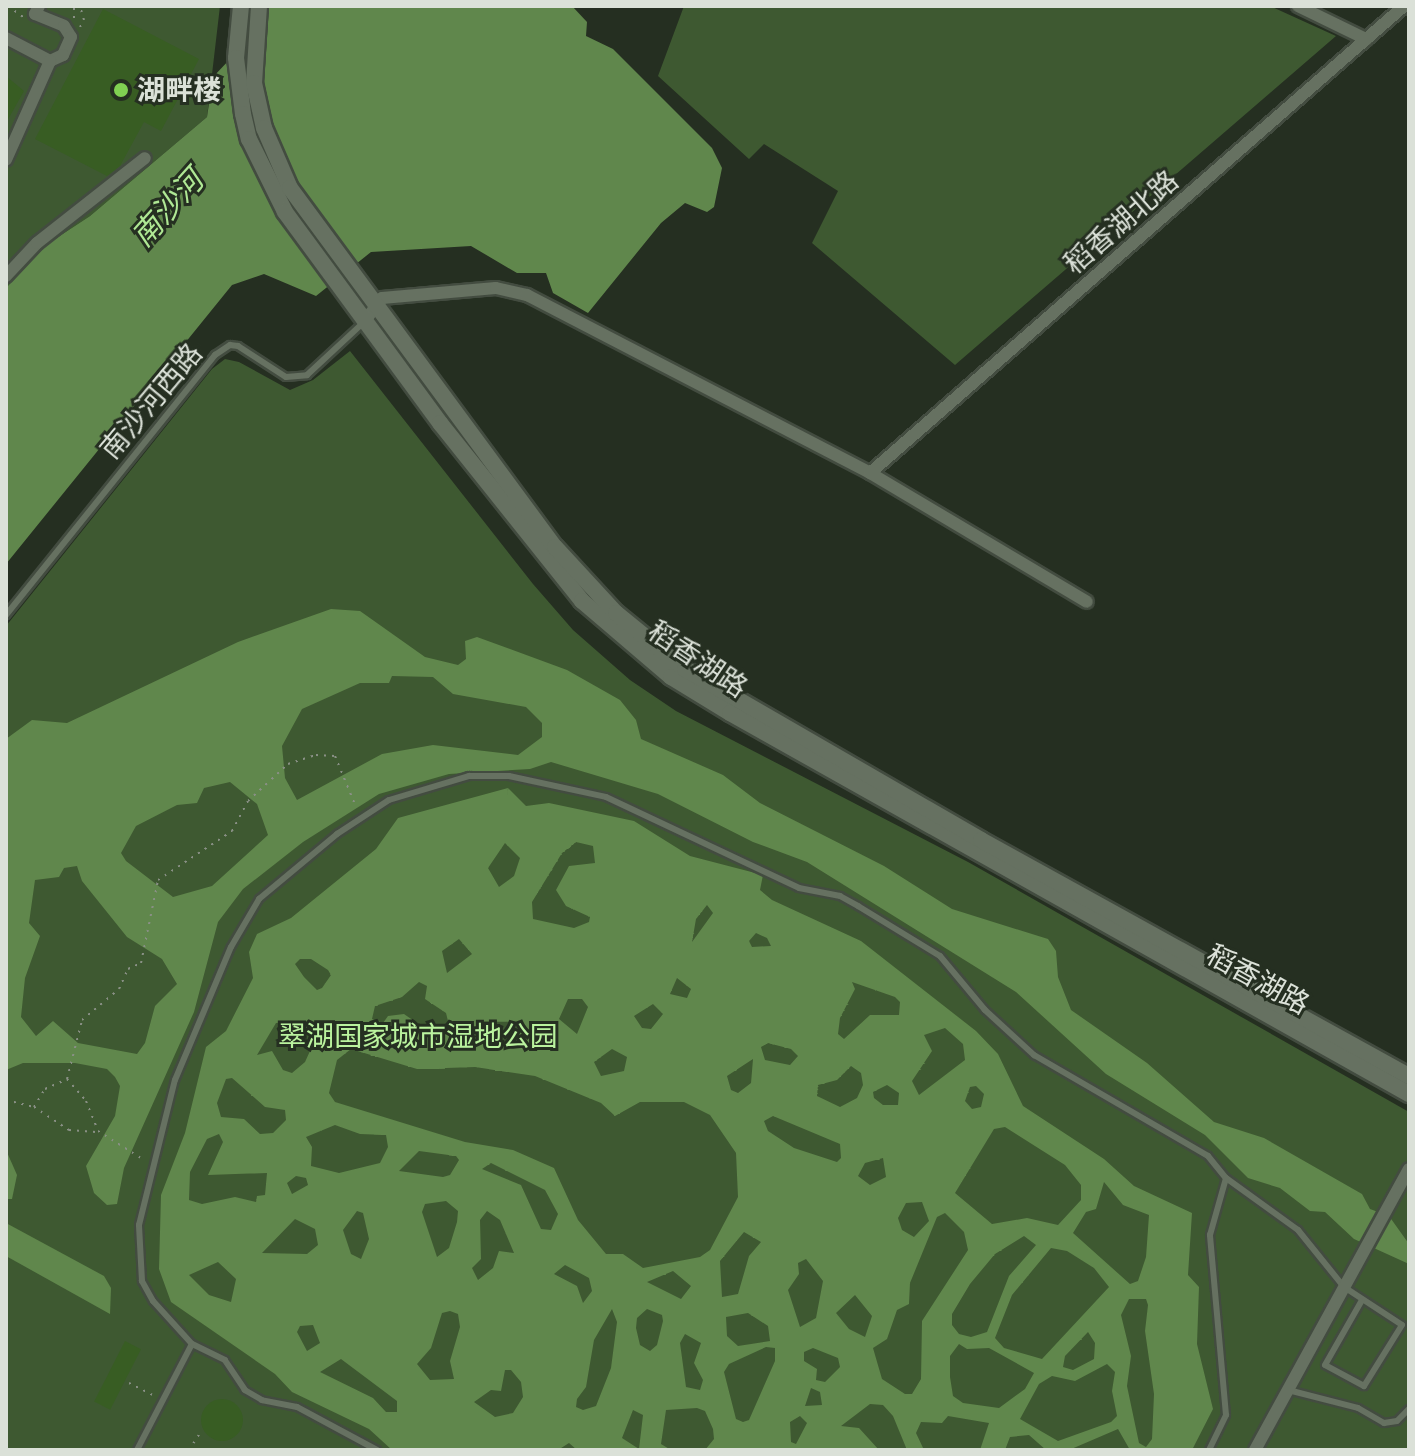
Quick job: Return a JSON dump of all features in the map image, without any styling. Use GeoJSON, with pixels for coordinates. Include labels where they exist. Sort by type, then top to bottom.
{"type":"FeatureCollection","features":[{"type":"Feature","properties":{"kind":"street","name":"稻香湖路"},"geometry":{"type":"LineString","coordinates":[[241,6],[238,88],[249,139],[285,212],[364,322],[558,576],[671,677],[874,797],[1409,1094]]}},
{"type":"Feature","properties":{"kind":"street","name":"稻香湖路"},"geometry":{"type":"LineString","coordinates":[[259,6],[254,83],[264,128],[290,188],[375,307],[564,557],[616,613],[685,669],[981,840],[1409,1076]]}},
{"type":"Feature","properties":{"kind":"street"},"geometry":{"type":"LineString","coordinates":[[1298,6],[1366,39]]}},
{"type":"Feature","properties":{"kind":"street","name":"稻香湖北路"},"geometry":{"type":"LineString","coordinates":[[870,473],[1404,6]]}},
{"type":"Feature","properties":{"kind":"street"},"geometry":{"type":"LineString","coordinates":[[6,160],[50,61],[63,55],[71,37],[64,26],[37,10]]}},
{"type":"Feature","properties":{"kind":"street"},"geometry":{"type":"LineString","coordinates":[[6,38],[50,61]]}},
{"type":"Feature","properties":{"kind":"street"},"geometry":{"type":"LineString","coordinates":[[6,276],[37,243],[145,158]]}},
{"type":"Feature","properties":{"kind":"street"},"geometry":{"type":"LineString","coordinates":[[364,322],[382,298],[496,288],[527,295],[870,473],[1087,602]]}},
{"type":"Feature","properties":{"kind":"street"},"geometry":{"type":"LineString","coordinates":[[1255,1450],[1409,1169]]}},
{"type":"Feature","properties":{"kind":"lane","name":"南沙河西路"},"geometry":{"type":"LineString","coordinates":[[6,615],[215,355],[230,345],[238,346],[286,377],[307,375],[364,322]]}},
{"type":"Feature","properties":{"kind":"lane"},"geometry":{"type":"LineString","coordinates":[[377,1450],[297,1407],[262,1400],[245,1390],[225,1360],[192,1344],[153,1301],[142,1281],[139,1225],[171,1090],[231,947],[259,899],[337,834],[389,800],[469,776],[538,780],[606,797],[799,888],[840,896],[940,956],[985,1010],[1034,1055],[1197,1147],[1226,1178],[1298,1230],[1344,1287],[1361,1302],[1402,1325],[1364,1386],[1325,1365],[1361,1302]]}},
{"type":"Feature","properties":{"kind":"lane"},"geometry":{"type":"LineString","coordinates":[[1209,1450],[1226,1415],[1210,1235],[1226,1178]]}},
{"type":"Feature","properties":{"kind":"lane"},"geometry":{"type":"LineString","coordinates":[[137,1450],[192,1344]]}},
{"type":"Feature","properties":{"kind":"lane"},"geometry":{"type":"LineString","coordinates":[[1288,1390],[1358,1408],[1384,1423],[1397,1421],[1409,1409]]}},
{"type":"Feature","properties":{"kind":"path"},"geometry":{"type":"LineString","coordinates":[[8,6],[24,17],[37,10]]}},
{"type":"Feature","properties":{"kind":"path"},"geometry":{"type":"LineString","coordinates":[[71,37],[84,20],[80,6]]}},
{"type":"Feature","properties":{"kind":"path"},"geometry":{"type":"LineString","coordinates":[[100,1132],[86,1101],[67,1079],[68,1072],[82,1020],[121,987],[127,971],[141,963],[156,884],[232,831],[248,801],[285,766],[333,755],[339,775],[358,811]]}},
{"type":"Feature","properties":{"kind":"path"},"geometry":{"type":"LineString","coordinates":[[34,1107],[45,1089],[67,1079]]}},
{"type":"Feature","properties":{"kind":"path"},"geometry":{"type":"LineString","coordinates":[[6,1100],[34,1107],[69,1130],[100,1132],[136,1152]]}},
{"type":"Feature","properties":{"kind":"path"},"geometry":{"type":"LineString","coordinates":[[129,1383],[163,1400]]}},
{"type":"Feature","properties":{"kind":"path"},"geometry":{"type":"LineString","coordinates":[[189,1450],[200,1433]]}},
{"type":"Feature","properties":{"kind":"green space"},"geometry":{"type":"Polygon","coordinates":[[[6,6],[220,6],[207,117],[90,216],[46,245],[6,288],[6,6]]]}},
{"type":"Feature","properties":{"kind":"green space"},"geometry":{"type":"Polygon","coordinates":[[[684,6],[1270,6],[1336,36],[955,365],[812,243],[838,191],[764,144],[749,159],[658,76],[684,6]]]}},
{"type":"Feature","properties":{"kind":"green space","name":"翠湖国家城市湿地公园"},"geometry":{"type":"Polygon","coordinates":[[[350,351],[533,584],[573,630],[630,680],[676,711],[968,862],[1409,1112],[1409,1450],[6,1450],[6,626],[212,369],[225,359],[239,362],[290,390],[313,380],[350,351]]]}},
{"type":"Feature","properties":{"kind":"water","name":"南沙河"},"geometry":{"type":"Polygon","coordinates":[[[264,6],[572,6],[587,22],[586,36],[613,49],[712,148],[722,168],[714,207],[707,212],[685,203],[661,223],[588,313],[553,293],[546,273],[517,273],[471,246],[371,252],[316,296],[264,274],[232,285],[6,564],[6,288],[46,245],[90,216],[207,117],[213,77],[250,38],[264,6]]]}},
{"type":"Feature","properties":{"kind":"water"},"geometry":{"type":"Polygon","coordinates":[[[331,609],[360,611],[425,657],[458,665],[466,659],[465,641],[477,637],[567,670],[620,700],[636,720],[641,739],[723,775],[760,803],[884,866],[952,909],[1048,939],[1056,951],[1058,977],[1071,1010],[1147,1063],[1214,1122],[1264,1138],[1362,1194],[1370,1209],[1389,1216],[1409,1244],[1409,1264],[1354,1239],[1325,1212],[1310,1211],[1280,1188],[1248,1178],[1205,1135],[1106,1074],[1016,992],[807,862],[753,842],[658,794],[551,762],[530,769],[449,774],[379,794],[303,842],[243,889],[218,922],[194,1012],[124,1168],[117,1204],[107,1205],[94,1193],[86,1166],[115,1116],[120,1086],[115,1077],[107,1069],[75,1063],[23,1063],[6,1070],[6,739],[32,720],[67,723],[238,642],[331,609]],[[392,676],[389,683],[360,683],[302,709],[282,746],[285,778],[297,800],[382,754],[433,745],[518,755],[542,737],[542,723],[526,707],[453,694],[433,677],[392,676]],[[230,782],[204,788],[197,803],[177,805],[136,826],[121,853],[126,861],[173,897],[212,886],[268,835],[257,804],[230,782]],[[77,866],[64,868],[59,877],[35,880],[29,923],[40,936],[25,978],[21,1017],[36,1036],[53,1021],[78,1043],[137,1054],[145,1043],[155,1006],[177,984],[162,959],[127,937],[82,881],[77,866]]]}},
{"type":"Feature","properties":{"kind":"water"},"geometry":{"type":"Polygon","coordinates":[[[508,788],[526,806],[549,803],[634,821],[690,856],[763,875],[760,890],[772,900],[861,941],[976,1031],[998,1054],[1023,1106],[1104,1159],[1134,1186],[1192,1213],[1188,1275],[1199,1287],[1197,1344],[1213,1409],[1192,1450],[1130,1450],[1118,1429],[1069,1450],[1046,1450],[1029,1435],[1010,1437],[1005,1450],[980,1450],[989,1423],[948,1416],[942,1423],[921,1422],[916,1433],[924,1450],[907,1450],[893,1416],[883,1405],[870,1404],[841,1426],[859,1428],[879,1450],[705,1450],[714,1439],[713,1429],[705,1411],[697,1408],[666,1410],[661,1444],[671,1450],[577,1450],[569,1443],[558,1450],[392,1450],[369,1429],[292,1392],[275,1374],[171,1302],[159,1269],[161,1195],[185,1133],[206,1047],[226,1031],[253,978],[249,952],[257,934],[291,918],[376,849],[398,818],[508,788]],[[576,842],[562,853],[532,902],[533,919],[574,928],[589,922],[590,917],[566,906],[556,890],[569,866],[595,863],[593,846],[576,842]],[[505,843],[488,868],[499,887],[514,876],[520,858],[505,843]],[[707,905],[696,919],[692,942],[713,913],[707,905]],[[756,933],[749,941],[752,947],[771,946],[767,938],[756,933]],[[459,939],[442,951],[447,973],[472,954],[459,939]],[[300,959],[295,964],[317,990],[331,975],[311,959],[300,959]],[[677,978],[670,994],[687,998],[691,989],[677,978]],[[419,982],[402,997],[375,1006],[372,1019],[383,1023],[388,1016],[404,1014],[437,1037],[450,1029],[446,1013],[425,999],[427,986],[419,982]],[[852,982],[855,989],[840,1018],[838,1034],[844,1039],[870,1015],[899,1015],[900,1002],[895,997],[852,982]],[[568,999],[559,1019],[577,1034],[588,1007],[582,999],[568,999]],[[653,1004],[634,1016],[642,1028],[651,1029],[663,1014],[653,1004]],[[479,1021],[471,1035],[484,1040],[507,1042],[522,1028],[519,1022],[479,1021]],[[289,1022],[276,1023],[257,1055],[272,1051],[283,1070],[292,1073],[305,1062],[315,1040],[289,1022]],[[945,1028],[924,1035],[932,1051],[912,1081],[919,1095],[965,1060],[963,1044],[945,1028]],[[768,1043],[761,1047],[765,1060],[790,1065],[798,1056],[791,1049],[768,1043]],[[351,1049],[337,1060],[329,1093],[335,1102],[465,1142],[513,1150],[554,1168],[578,1220],[606,1254],[623,1254],[643,1268],[700,1257],[710,1250],[738,1197],[736,1153],[710,1115],[684,1102],[640,1102],[615,1116],[601,1103],[535,1076],[475,1067],[417,1069],[351,1049]],[[612,1049],[594,1062],[601,1076],[624,1071],[627,1057],[612,1049]],[[753,1059],[727,1076],[731,1090],[738,1093],[751,1083],[753,1059]],[[851,1066],[837,1080],[818,1085],[817,1096],[840,1107],[857,1098],[863,1085],[861,1073],[851,1066]],[[232,1078],[226,1079],[217,1103],[221,1117],[244,1119],[260,1134],[273,1133],[286,1120],[285,1110],[265,1107],[232,1078]],[[887,1085],[873,1092],[874,1098],[883,1105],[898,1105],[899,1093],[887,1085]],[[976,1086],[970,1087],[965,1101],[972,1109],[981,1107],[984,1094],[976,1086]],[[773,1116],[764,1121],[768,1131],[794,1148],[837,1162],[841,1158],[840,1144],[773,1116]],[[335,1125],[306,1137],[312,1147],[311,1166],[339,1173],[380,1163],[388,1147],[386,1135],[360,1134],[335,1125]],[[1005,1127],[994,1129],[955,1193],[992,1224],[1027,1218],[1058,1225],[1081,1200],[1081,1185],[1065,1165],[1005,1127]],[[219,1134],[207,1139],[190,1172],[189,1200],[202,1204],[235,1197],[256,1202],[257,1196],[265,1195],[267,1173],[208,1175],[223,1142],[219,1134]],[[419,1151],[399,1171],[443,1177],[450,1175],[459,1160],[456,1156],[419,1151]],[[883,1158],[865,1163],[858,1176],[870,1185],[886,1177],[883,1158]],[[491,1163],[482,1169],[521,1185],[541,1229],[551,1230],[558,1214],[545,1190],[491,1163]],[[296,1176],[287,1183],[292,1194],[308,1185],[306,1178],[296,1176]],[[1104,1182],[1096,1209],[1086,1212],[1073,1233],[1130,1284],[1138,1281],[1146,1257],[1149,1215],[1123,1205],[1104,1182]],[[446,1201],[425,1204],[422,1212],[437,1257],[449,1248],[458,1211],[446,1201]],[[922,1202],[906,1203],[898,1218],[902,1230],[914,1237],[929,1221],[922,1202]],[[357,1211],[343,1230],[351,1254],[361,1259],[369,1239],[363,1213],[357,1211]],[[487,1211],[480,1220],[481,1259],[472,1268],[478,1280],[493,1268],[499,1251],[514,1253],[500,1220],[487,1211]],[[945,1213],[937,1217],[910,1283],[909,1304],[897,1310],[887,1339],[873,1348],[882,1379],[905,1394],[912,1394],[921,1379],[922,1321],[968,1250],[964,1232],[945,1213]],[[295,1219],[262,1253],[307,1254],[318,1245],[315,1229],[295,1219]],[[744,1232],[720,1261],[722,1297],[738,1294],[749,1256],[761,1242],[744,1232]],[[1024,1236],[995,1254],[970,1284],[952,1314],[952,1325],[959,1334],[971,1337],[987,1332],[1009,1276],[1036,1245],[1024,1236]],[[1051,1248],[1012,1295],[995,1338],[1004,1348],[1042,1359],[1109,1287],[1094,1268],[1067,1251],[1051,1248]],[[806,1259],[798,1263],[799,1274],[788,1290],[800,1327],[816,1318],[823,1281],[806,1259]],[[218,1262],[189,1275],[209,1295],[231,1302],[236,1279],[218,1262]],[[565,1265],[554,1274],[577,1286],[583,1303],[592,1291],[589,1278],[565,1265]],[[673,1271],[647,1282],[681,1299],[691,1286],[673,1271]],[[855,1295],[836,1313],[849,1329],[865,1337],[872,1316],[855,1295]],[[1129,1299],[1121,1315],[1131,1356],[1127,1386],[1139,1443],[1146,1447],[1152,1439],[1154,1394],[1145,1331],[1148,1305],[1146,1299],[1129,1299]],[[612,1309],[594,1340],[586,1387],[577,1399],[576,1407],[583,1410],[596,1406],[611,1368],[617,1322],[612,1309]],[[647,1309],[637,1318],[640,1345],[650,1351],[657,1345],[662,1315],[647,1309]],[[450,1311],[442,1313],[431,1348],[417,1364],[430,1380],[454,1379],[450,1361],[460,1327],[458,1314],[450,1311]],[[748,1313],[726,1317],[727,1336],[738,1346],[770,1341],[768,1326],[748,1313]],[[313,1325],[300,1326],[297,1332],[307,1351],[320,1343],[313,1325]],[[1088,1332],[1065,1356],[1063,1367],[1073,1370],[1094,1359],[1095,1343],[1088,1332]],[[685,1334],[680,1343],[686,1387],[700,1390],[703,1380],[694,1363],[701,1343],[685,1334]],[[959,1344],[950,1356],[953,1396],[963,1403],[999,1408],[1025,1389],[1034,1373],[989,1348],[967,1349],[959,1344]],[[766,1347],[729,1364],[724,1372],[736,1419],[743,1422],[749,1420],[775,1361],[775,1348],[766,1347]],[[813,1348],[804,1352],[804,1361],[817,1369],[816,1380],[825,1382],[840,1367],[838,1358],[813,1348]],[[341,1359],[320,1372],[373,1398],[386,1412],[397,1412],[397,1401],[341,1359]],[[1107,1364],[1075,1381],[1052,1376],[1039,1384],[1020,1419],[1058,1441],[1111,1422],[1117,1416],[1112,1391],[1115,1372],[1107,1364]],[[505,1370],[501,1391],[491,1390],[474,1402],[495,1417],[513,1413],[523,1397],[521,1382],[511,1370],[505,1370]],[[811,1388],[805,1406],[822,1405],[820,1392],[811,1388]],[[633,1410],[622,1438],[639,1449],[643,1415],[633,1410]],[[800,1416],[790,1422],[791,1442],[796,1444],[807,1423],[800,1416]]]}},
{"type":"Feature","properties":{"kind":"water"},"geometry":{"type":"Polygon","coordinates":[[[6,1150],[17,1175],[12,1199],[6,1199],[6,1150]]]}},
{"type":"Feature","properties":{"kind":"water"},"geometry":{"type":"Polygon","coordinates":[[[6,1223],[104,1276],[111,1288],[110,1314],[6,1256],[6,1223]]]}},
{"type":"Feature","properties":{"kind":"building","name":"湖畔楼"},"geometry":{"type":"Polygon","coordinates":[[[103,9],[199,59],[161,131],[144,122],[120,166],[107,176],[35,139],[103,9]]]}},
{"type":"Feature","properties":{"kind":"building"},"geometry":{"type":"Polygon","coordinates":[[[6,76],[24,91],[6,123],[6,76]]]}},
{"type":"Feature","properties":{"kind":"building"},"geometry":{"type":"Polygon","coordinates":[[[125,1341],[141,1349],[110,1410],[94,1402],[125,1341]]]}},
{"type":"Feature","properties":{"kind":"building"},"geometry":{"type":"Polygon","coordinates":[[[222,1399],[237,1405],[243,1420],[237,1435],[222,1441],[207,1435],[201,1420],[207,1405],[222,1399]]]}},
{"type":"Feature","properties":{"kind":"place","name":"湖畔楼"},"geometry":{"type":"Point","coordinates":[121,90]}}]}
